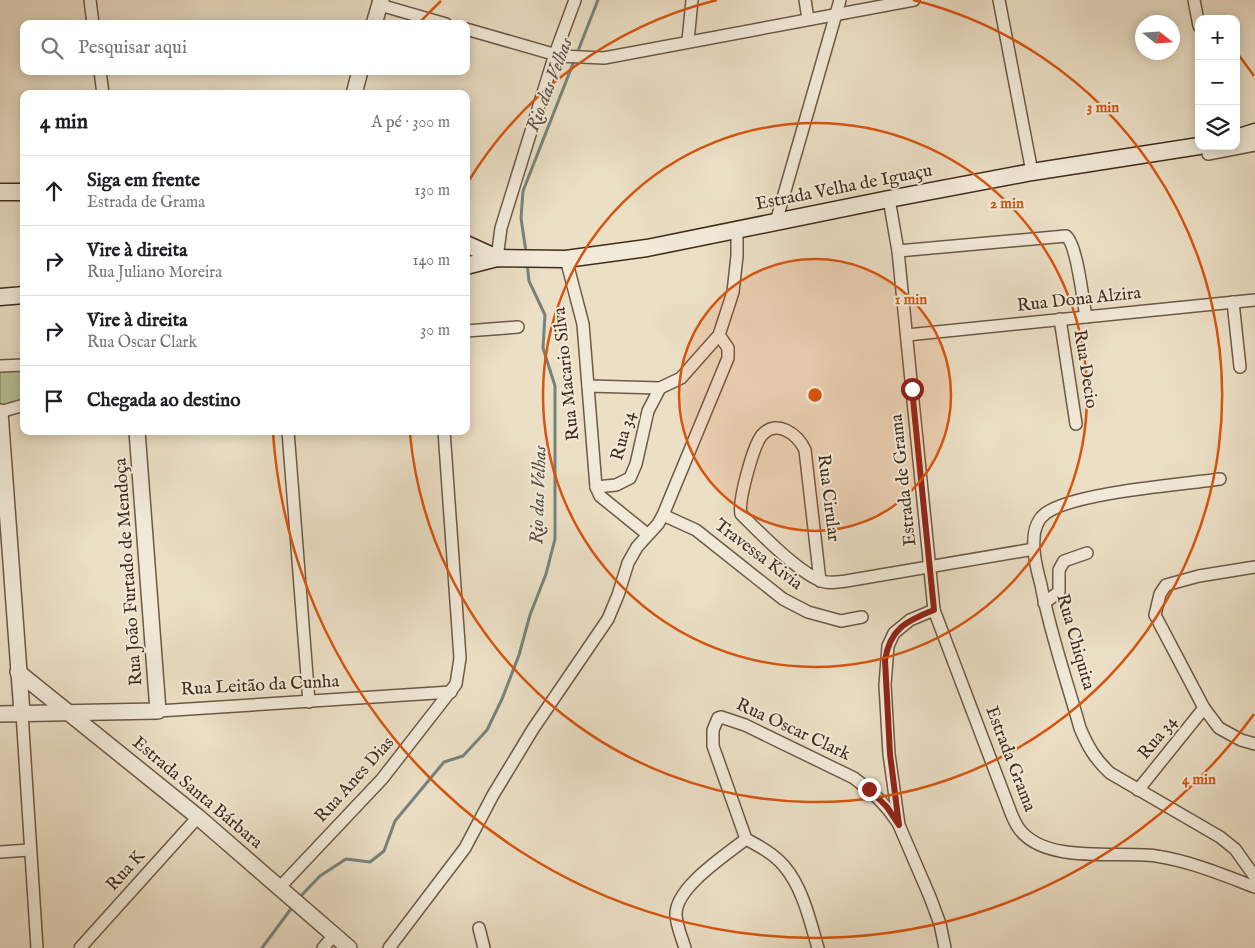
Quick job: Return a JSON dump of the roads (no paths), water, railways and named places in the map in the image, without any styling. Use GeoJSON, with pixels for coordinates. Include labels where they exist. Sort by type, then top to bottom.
{"type":"FeatureCollection","features":[{"type":"Feature","properties":{"kind":"main road"},"geometry":{"type":"LineString","coordinates":[[1240,137],[1255,132]]}},
{"type":"Feature","properties":{"kind":"main road","name":"Estrada Velha de Iguaçu"},"geometry":{"type":"LineString","coordinates":[[470,265],[504,258],[566,259],[647,248],[1032,172],[1204,150]]}},
{"type":"Feature","properties":{"kind":"main road"},"geometry":{"type":"LineString","coordinates":[[0,192],[20,192]]}},
{"type":"Feature","properties":{"kind":"main road","name":"Estrada Velha de Iguaçu"},"geometry":{"type":"LineString","coordinates":[[470,245],[504,258]]}},
{"type":"Feature","properties":{"kind":"main road"},"geometry":{"type":"LineString","coordinates":[[0,297],[20,295]]}},
{"type":"Feature","properties":{"kind":"street"},"geometry":{"type":"LineString","coordinates":[[90,0],[92,20]]}},
{"type":"Feature","properties":{"kind":"street"},"geometry":{"type":"LineString","coordinates":[[504,258],[501,228],[575,0]]}},
{"type":"Feature","properties":{"kind":"street"},"geometry":{"type":"LineString","coordinates":[[688,41],[692,0]]}},
{"type":"Feature","properties":{"kind":"street"},"geometry":{"type":"LineString","coordinates":[[805,0],[808,19]]}},
{"type":"Feature","properties":{"kind":"street"},"geometry":{"type":"LineString","coordinates":[[776,222],[840,0]]}},
{"type":"Feature","properties":{"kind":"street"},"geometry":{"type":"LineString","coordinates":[[470,31],[557,55],[604,58],[914,0]]}},
{"type":"Feature","properties":{"kind":"street"},"geometry":{"type":"LineString","coordinates":[[998,0],[1032,172]]}},
{"type":"Feature","properties":{"kind":"street"},"geometry":{"type":"LineString","coordinates":[[1194,0],[1197,15]]}},
{"type":"Feature","properties":{"kind":"street"},"geometry":{"type":"LineString","coordinates":[[375,20],[380,3],[433,20]]}},
{"type":"Feature","properties":{"kind":"street"},"geometry":{"type":"LineString","coordinates":[[101,75],[102,90]]}},
{"type":"Feature","properties":{"kind":"street"},"geometry":{"type":"LineString","coordinates":[[355,90],[359,75]]}},
{"type":"Feature","properties":{"kind":"street"},"geometry":{"type":"LineString","coordinates":[[1240,146],[1255,145]]}},
{"type":"Feature","properties":{"kind":"street","name":"Estrada de Grama"},"geometry":{"type":"LineString","coordinates":[[890,199],[907,335],[934,610]]}},
{"type":"Feature","properties":{"kind":"street"},"geometry":{"type":"LineString","coordinates":[[389,948],[465,848],[493,795],[533,730],[608,619],[628,563],[647,534],[658,524],[663,515],[728,358],[728,348],[719,335],[733,292],[737,256],[737,229]]}},
{"type":"Feature","properties":{"kind":"street"},"geometry":{"type":"LineString","coordinates":[[898,251],[1066,236],[1070,240],[1074,251],[1086,317]]}},
{"type":"Feature","properties":{"kind":"street","name":"Rua Macario Silva"},"geometry":{"type":"LineString","coordinates":[[566,259],[583,324],[596,487]]}},
{"type":"Feature","properties":{"kind":"street","name":"Rua Dona Alzira"},"geometry":{"type":"LineString","coordinates":[[907,335],[1255,300]]}},
{"type":"Feature","properties":{"kind":"street"},"geometry":{"type":"LineString","coordinates":[[1232,302],[1240,367]]}},
{"type":"Feature","properties":{"kind":"street","name":"Rua Decio"},"geometry":{"type":"LineString","coordinates":[[1060,319],[1076,424]]}},
{"type":"Feature","properties":{"kind":"street"},"geometry":{"type":"LineString","coordinates":[[470,330],[518,327]]}},
{"type":"Feature","properties":{"kind":"street","name":"Rua 34"},"geometry":{"type":"LineString","coordinates":[[588,386],[660,388],[681,378],[719,335]]}},
{"type":"Feature","properties":{"kind":"street"},"geometry":{"type":"LineString","coordinates":[[0,366],[20,365]]}},
{"type":"Feature","properties":{"kind":"street","name":"Rua 34"},"geometry":{"type":"LineString","coordinates":[[596,487],[625,483],[630,478],[636,464],[648,411],[660,388]]}},
{"type":"Feature","properties":{"kind":"street"},"geometry":{"type":"LineString","coordinates":[[20,406],[0,412],[37,948]]}},
{"type":"Feature","properties":{"kind":"street","name":"Rua Cirular"},"geometry":{"type":"LineString","coordinates":[[775,428],[784,429],[794,434],[805,450],[820,581],[795,563],[741,514],[740,498],[758,440],[766,431],[775,428]]}},
{"type":"Feature","properties":{"kind":"street","name":"Rua João Furtado de Mendoça"},"geometry":{"type":"LineString","coordinates":[[137,435],[158,711]]}},
{"type":"Feature","properties":{"kind":"street"},"geometry":{"type":"LineString","coordinates":[[288,435],[309,702]]}},
{"type":"Feature","properties":{"kind":"street"},"geometry":{"type":"LineString","coordinates":[[444,435],[460,658],[456,684],[451,692]]}},
{"type":"Feature","properties":{"kind":"street","name":"Rua Chiquita"},"geometry":{"type":"LineString","coordinates":[[1220,479],[1102,495],[1065,504],[1046,513],[1038,521],[1034,533],[1034,549],[1044,603],[1080,728],[1088,748],[1098,762],[1110,773],[1220,837],[1235,849],[1255,877]]}},
{"type":"Feature","properties":{"kind":"street"},"geometry":{"type":"LineString","coordinates":[[596,487],[600,496],[647,534]]}},
{"type":"Feature","properties":{"kind":"street","name":"Travessa Kivia"},"geometry":{"type":"LineString","coordinates":[[663,515],[696,530],[783,599],[808,612],[841,621],[862,617]]}},
{"type":"Feature","properties":{"kind":"street"},"geometry":{"type":"LineString","coordinates":[[820,581],[830,583],[846,581],[1034,549]]}},
{"type":"Feature","properties":{"kind":"street"},"geometry":{"type":"LineString","coordinates":[[1044,603],[1059,592],[1058,570],[1064,561],[1087,553]]}},
{"type":"Feature","properties":{"kind":"street"},"geometry":{"type":"LineString","coordinates":[[1255,568],[1199,576],[1166,585],[1160,594],[1155,615],[1204,708],[1219,728],[1241,740],[1255,744]]}},
{"type":"Feature","properties":{"kind":"street"},"geometry":{"type":"LineString","coordinates":[[934,610],[910,620],[894,633],[888,646],[885,660],[890,754],[899,825],[930,897],[940,924],[945,948]]}},
{"type":"Feature","properties":{"kind":"street","name":"Estrada Grama"},"geometry":{"type":"LineString","coordinates":[[934,610],[1010,813],[1019,829],[1027,837],[1038,844],[1060,851],[1156,856],[1184,862],[1255,887]]}},
{"type":"Feature","properties":{"kind":"street","name":"Estrada Santa Bárbara"},"geometry":{"type":"LineString","coordinates":[[18,672],[198,817],[349,948]]}},
{"type":"Feature","properties":{"kind":"street","name":"Rua Leitão da Cunha"},"geometry":{"type":"LineString","coordinates":[[0,714],[158,711],[451,692]]}},
{"type":"Feature","properties":{"kind":"street","name":"Rua Anes Dias"},"geometry":{"type":"LineString","coordinates":[[282,889],[382,779],[451,692]]}},
{"type":"Feature","properties":{"kind":"street","name":"Rua 34"},"geometry":{"type":"LineString","coordinates":[[1138,790],[1204,708]]}},
{"type":"Feature","properties":{"kind":"street","name":"Rua Oscar Clark"},"geometry":{"type":"LineString","coordinates":[[746,839],[713,746],[713,730],[718,718],[722,717],[745,725],[854,778],[869,789],[887,807],[899,825]]}},
{"type":"Feature","properties":{"kind":"street","name":"Rua K"},"geometry":{"type":"LineString","coordinates":[[80,948],[198,817]]}},
{"type":"Feature","properties":{"kind":"street"},"geometry":{"type":"LineString","coordinates":[[685,948],[676,915],[680,898],[693,882],[746,839],[773,856],[784,866],[798,889],[818,948]]}},
{"type":"Feature","properties":{"kind":"street"},"geometry":{"type":"LineString","coordinates":[[0,852],[30,850]]}},
{"type":"Feature","properties":{"kind":"street"},"geometry":{"type":"LineString","coordinates":[[479,928],[484,948]]}},
{"type":"Feature","properties":{"kind":"street"},"geometry":{"type":"LineString","coordinates":[[323,948],[334,935]]}},
{"type":"Feature","properties":{"kind":"waterway","name":"Rio das Velhas"},"geometry":{"type":"LineString","coordinates":[[526,252],[521,218],[523,191],[598,0]]}},
{"type":"Feature","properties":{"kind":"waterway","name":"Rio das Velhas"},"geometry":{"type":"LineString","coordinates":[[298,899],[320,876],[346,859],[370,862],[384,851],[395,821],[444,762],[463,756],[487,730],[502,699],[519,655],[530,615],[546,574],[555,539],[555,386],[543,348],[545,315],[529,281],[527,263]]}},
{"type":"Feature","properties":{"kind":"waterway","name":"Rio das Velhas"},"geometry":{"type":"LineString","coordinates":[[262,948],[293,906]]}}]}
